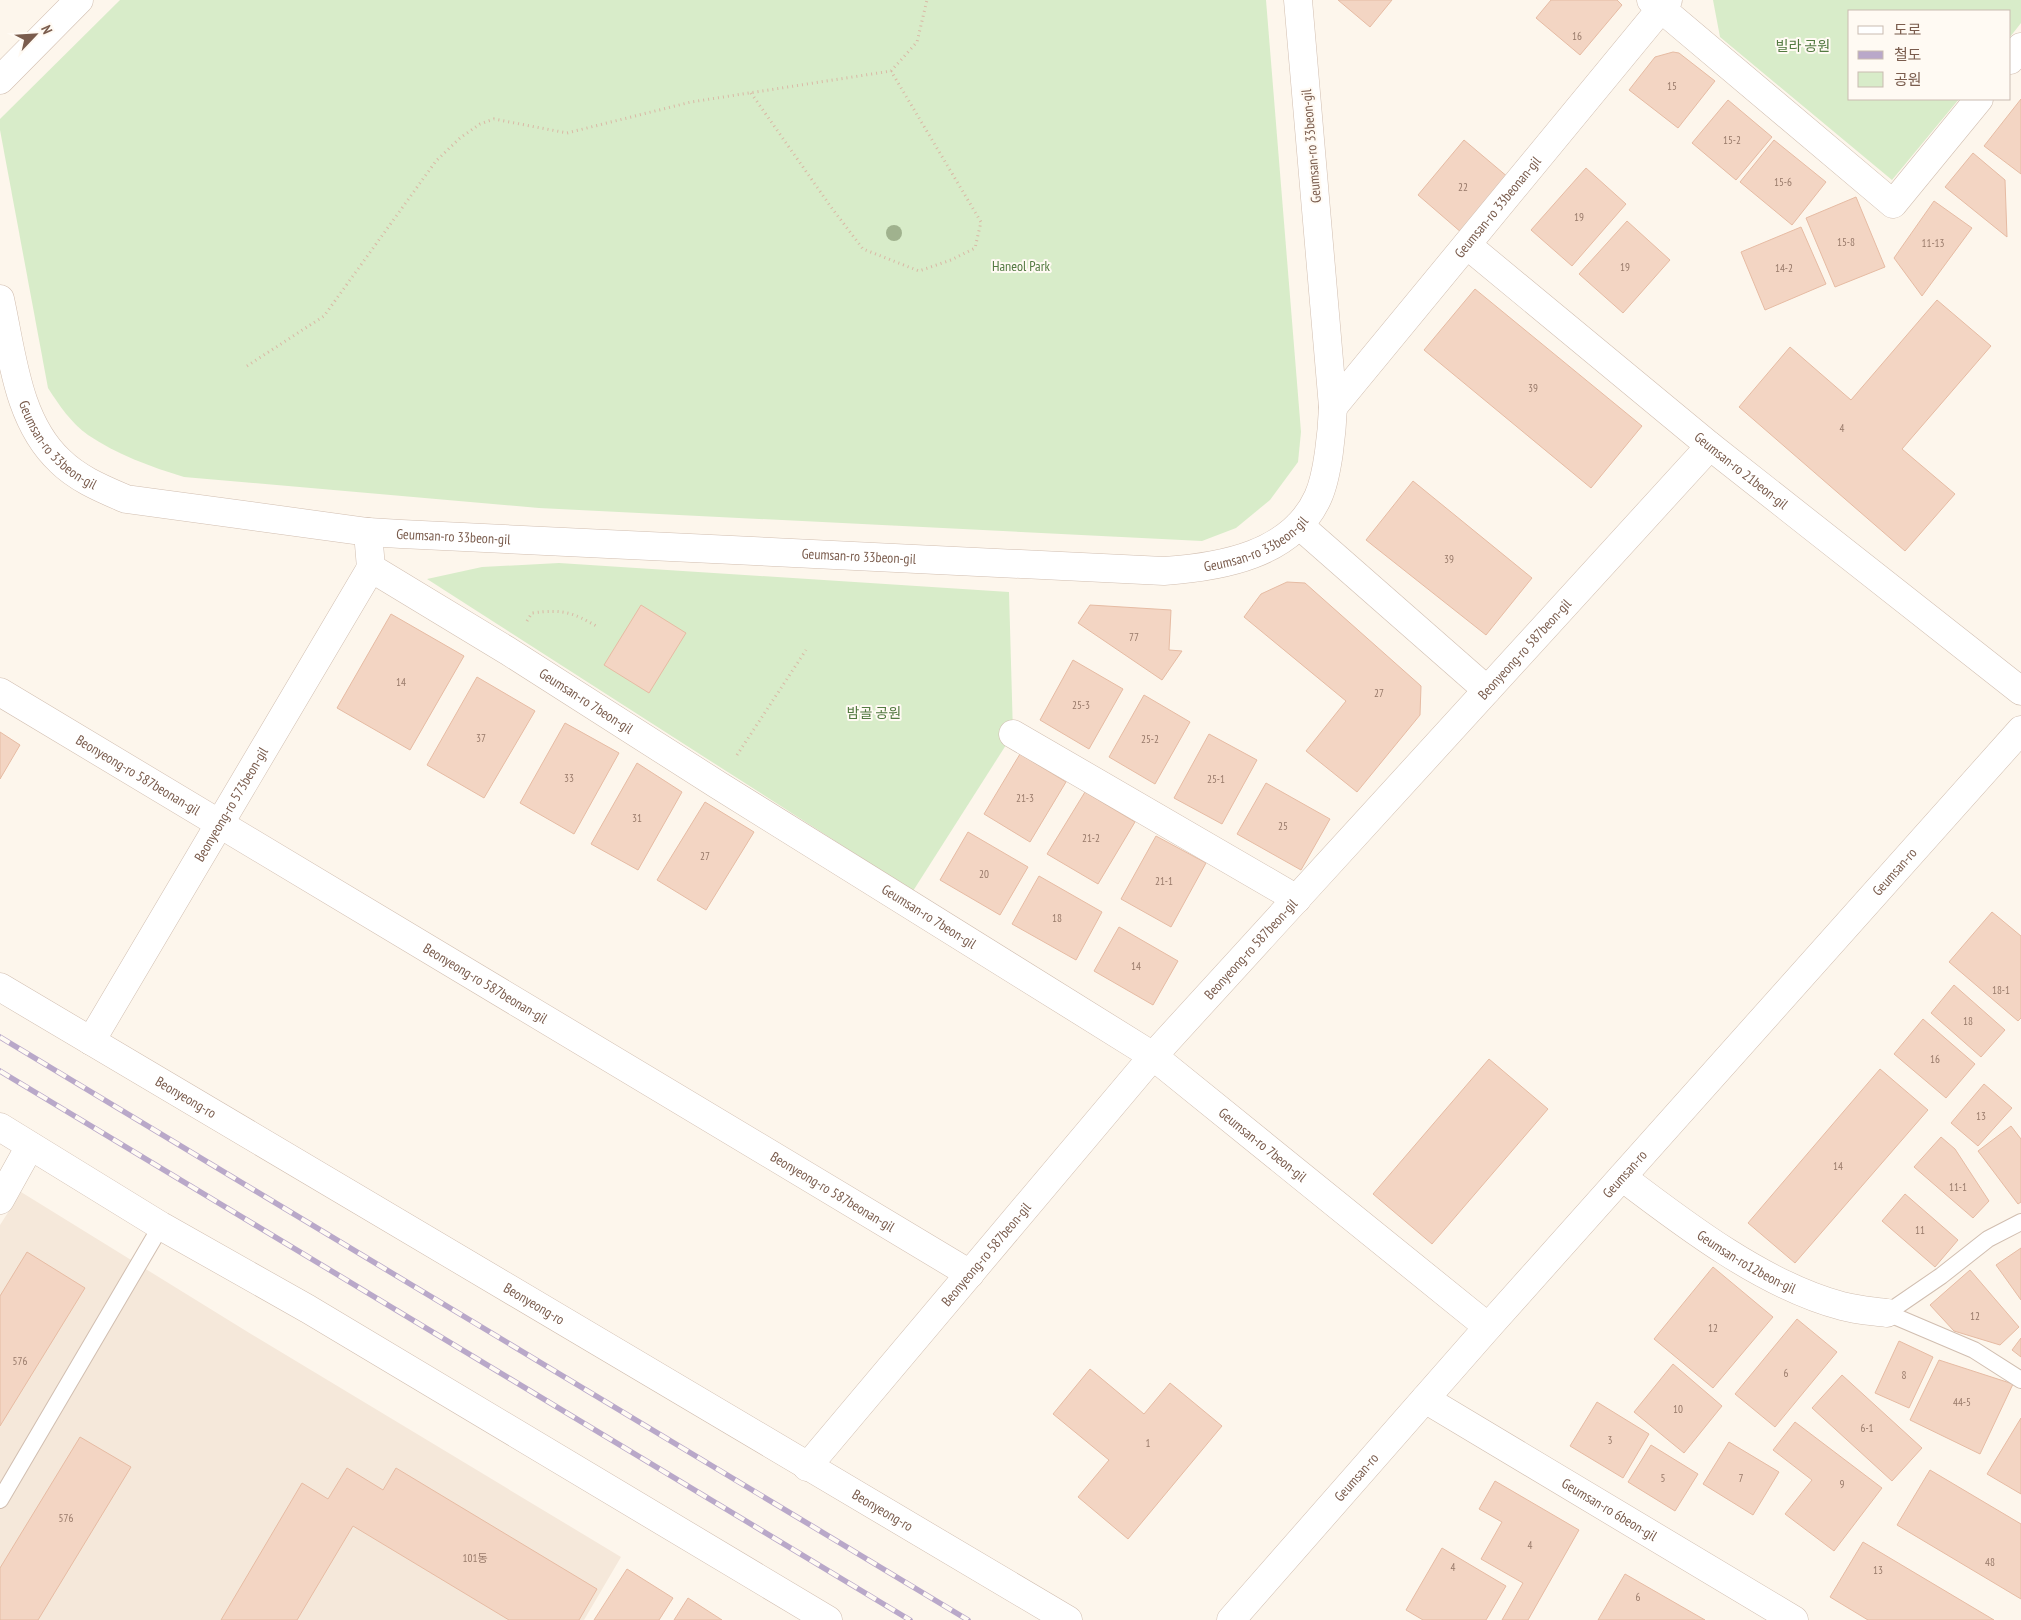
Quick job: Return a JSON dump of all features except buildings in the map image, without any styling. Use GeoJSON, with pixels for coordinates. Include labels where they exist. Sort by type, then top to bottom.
{"type":"FeatureCollection","features":[{"type":"Feature","properties":{"kind":"street"},"geometry":{"type":"LineString","coordinates":[[0,80],[79,0]]}},
{"type":"Feature","properties":{"kind":"street","name":"Geumsan-ro 33beon-gil"},"geometry":{"type":"LineString","coordinates":[[0,299],[22,398],[37,432],[60,461],[91,483],[126,499],[368,532],[1164,571],[1198,569],[1238,560],[1271,547],[1300,525],[1318,497],[1326,466],[1332,427],[1333,407],[1298,0]]}},
{"type":"Feature","properties":{"kind":"street","name":"Geumsan-ro 33beonan-gil"},"geometry":{"type":"LineString","coordinates":[[1333,407],[1467,245],[1660,3],[1893,204],[1977,100]]}},
{"type":"Feature","properties":{"kind":"street"},"geometry":{"type":"LineString","coordinates":[[2011,59],[2021,47]]}},
{"type":"Feature","properties":{"kind":"street","name":"Geumsan-ro 21beon-gil"},"geometry":{"type":"LineString","coordinates":[[1467,245],[1710,446],[2021,691]]}},
{"type":"Feature","properties":{"kind":"street","name":"Beonyeong-ro 587beon-gil"},"geometry":{"type":"LineString","coordinates":[[807,1467],[1153,1056],[1710,446]]}},
{"type":"Feature","properties":{"kind":"street"},"geometry":{"type":"LineString","coordinates":[[1300,525],[1487,690]]}},
{"type":"Feature","properties":{"kind":"street"},"geometry":{"type":"LineString","coordinates":[[368,532],[371,568]]}},
{"type":"Feature","properties":{"kind":"street","name":"Geumsan-ro 7beon-gil"},"geometry":{"type":"LineString","coordinates":[[371,568],[508,651],[718,785],[1153,1056],[1488,1327]]}},
{"type":"Feature","properties":{"kind":"street","name":"Beonyeong-ro 573beon-gil"},"geometry":{"type":"LineString","coordinates":[[91,1041],[371,568]]}},
{"type":"Feature","properties":{"kind":"street","name":"Beonyeong-ro 587beonan-gil"},"geometry":{"type":"LineString","coordinates":[[0,692],[970,1274]]}},
{"type":"Feature","properties":{"kind":"street","name":"Geumsan-ro"},"geometry":{"type":"LineString","coordinates":[[1231,1620],[1488,1327],[2021,730]]}},
{"type":"Feature","properties":{"kind":"street"},"geometry":{"type":"LineString","coordinates":[[1013,734],[1297,899]]}},
{"type":"Feature","properties":{"kind":"street","name":"Beonyeong-ro"},"geometry":{"type":"LineString","coordinates":[[0,986],[807,1467],[1068,1620]]}},
{"type":"Feature","properties":{"kind":"street"},"geometry":{"type":"LineString","coordinates":[[0,1127],[160,1226],[308,1309],[828,1620]]}},
{"type":"Feature","properties":{"kind":"street"},"geometry":{"type":"LineString","coordinates":[[0,1200],[30,1146]]}},
{"type":"Feature","properties":{"kind":"street","name":"Geumsan-ro12beon-gil"},"geometry":{"type":"LineString","coordinates":[[1622,1178],[1680,1221],[1734,1256],[1770,1276],[1808,1294],[1842,1306],[1887,1313]]}},
{"type":"Feature","properties":{"kind":"street","name":"Geumsan-ro 6beon-gil"},"geometry":{"type":"LineString","coordinates":[[1425,1399],[1794,1620]]}},
{"type":"Feature","properties":{"kind":"lane"},"geometry":{"type":"LineString","coordinates":[[1887,1313],[1941,1276],[1988,1239],[2021,1222]]}},
{"type":"Feature","properties":{"kind":"lane"},"geometry":{"type":"LineString","coordinates":[[0,1500],[160,1226]]}},
{"type":"Feature","properties":{"kind":"lane"},"geometry":{"type":"LineString","coordinates":[[1887,1313],[1974,1350],[2021,1380]]}},
{"type":"Feature","properties":{"kind":"path"},"geometry":{"type":"LineString","coordinates":[[247,366],[324,316],[436,161],[460,138],[480,124],[494,119],[567,133],[691,102],[890,71],[917,42],[927,0]]}},
{"type":"Feature","properties":{"kind":"path"},"geometry":{"type":"LineString","coordinates":[[751,92],[831,207],[863,249],[919,271],[951,260],[975,248],[981,222],[890,71]]}},
{"type":"Feature","properties":{"kind":"path"},"geometry":{"type":"LineString","coordinates":[[508,651],[532,613],[554,610],[576,614],[598,627]]}},
{"type":"Feature","properties":{"kind":"path"},"geometry":{"type":"LineString","coordinates":[[718,785],[806,650]]}},
{"type":"Feature","properties":{"kind":"shaded area"},"geometry":{"type":"Polygon","coordinates":[[[21,1192],[251,1334],[621,1557],[584,1620],[0,1620],[0,1225],[21,1192]]]}},
{"type":"Feature","properties":{"kind":"green space","name":"Haneol Park"},"geometry":{"type":"Polygon","coordinates":[[[120,0],[1266,0],[1301,432],[1298,462],[1270,500],[1236,528],[1202,541],[539,508],[184,477],[147,464],[122,454],[88,435],[71,419],[48,388],[0,130],[0,119],[120,0]]]}},
{"type":"Feature","properties":{"kind":"green space","name":"빌라 공원"},"geometry":{"type":"Polygon","coordinates":[[[1713,0],[2021,0],[2021,23],[2011,36],[2011,10],[1848,10],[1848,100],[1958,100],[1892,180],[1720,37],[1713,0]]]}},
{"type":"Feature","properties":{"kind":"green space","name":"밤골 공원"},"geometry":{"type":"Polygon","coordinates":[[[559,563],[1009,592],[1013,734],[913,891],[427,579],[482,567],[559,563]]]}},
{"type":"Feature","properties":{"kind":"railway"},"geometry":{"type":"LineString","coordinates":[[0,1037],[968,1620]]}},
{"type":"Feature","properties":{"kind":"railway"},"geometry":{"type":"LineString","coordinates":[[0,1071],[910,1620]]}}]}
